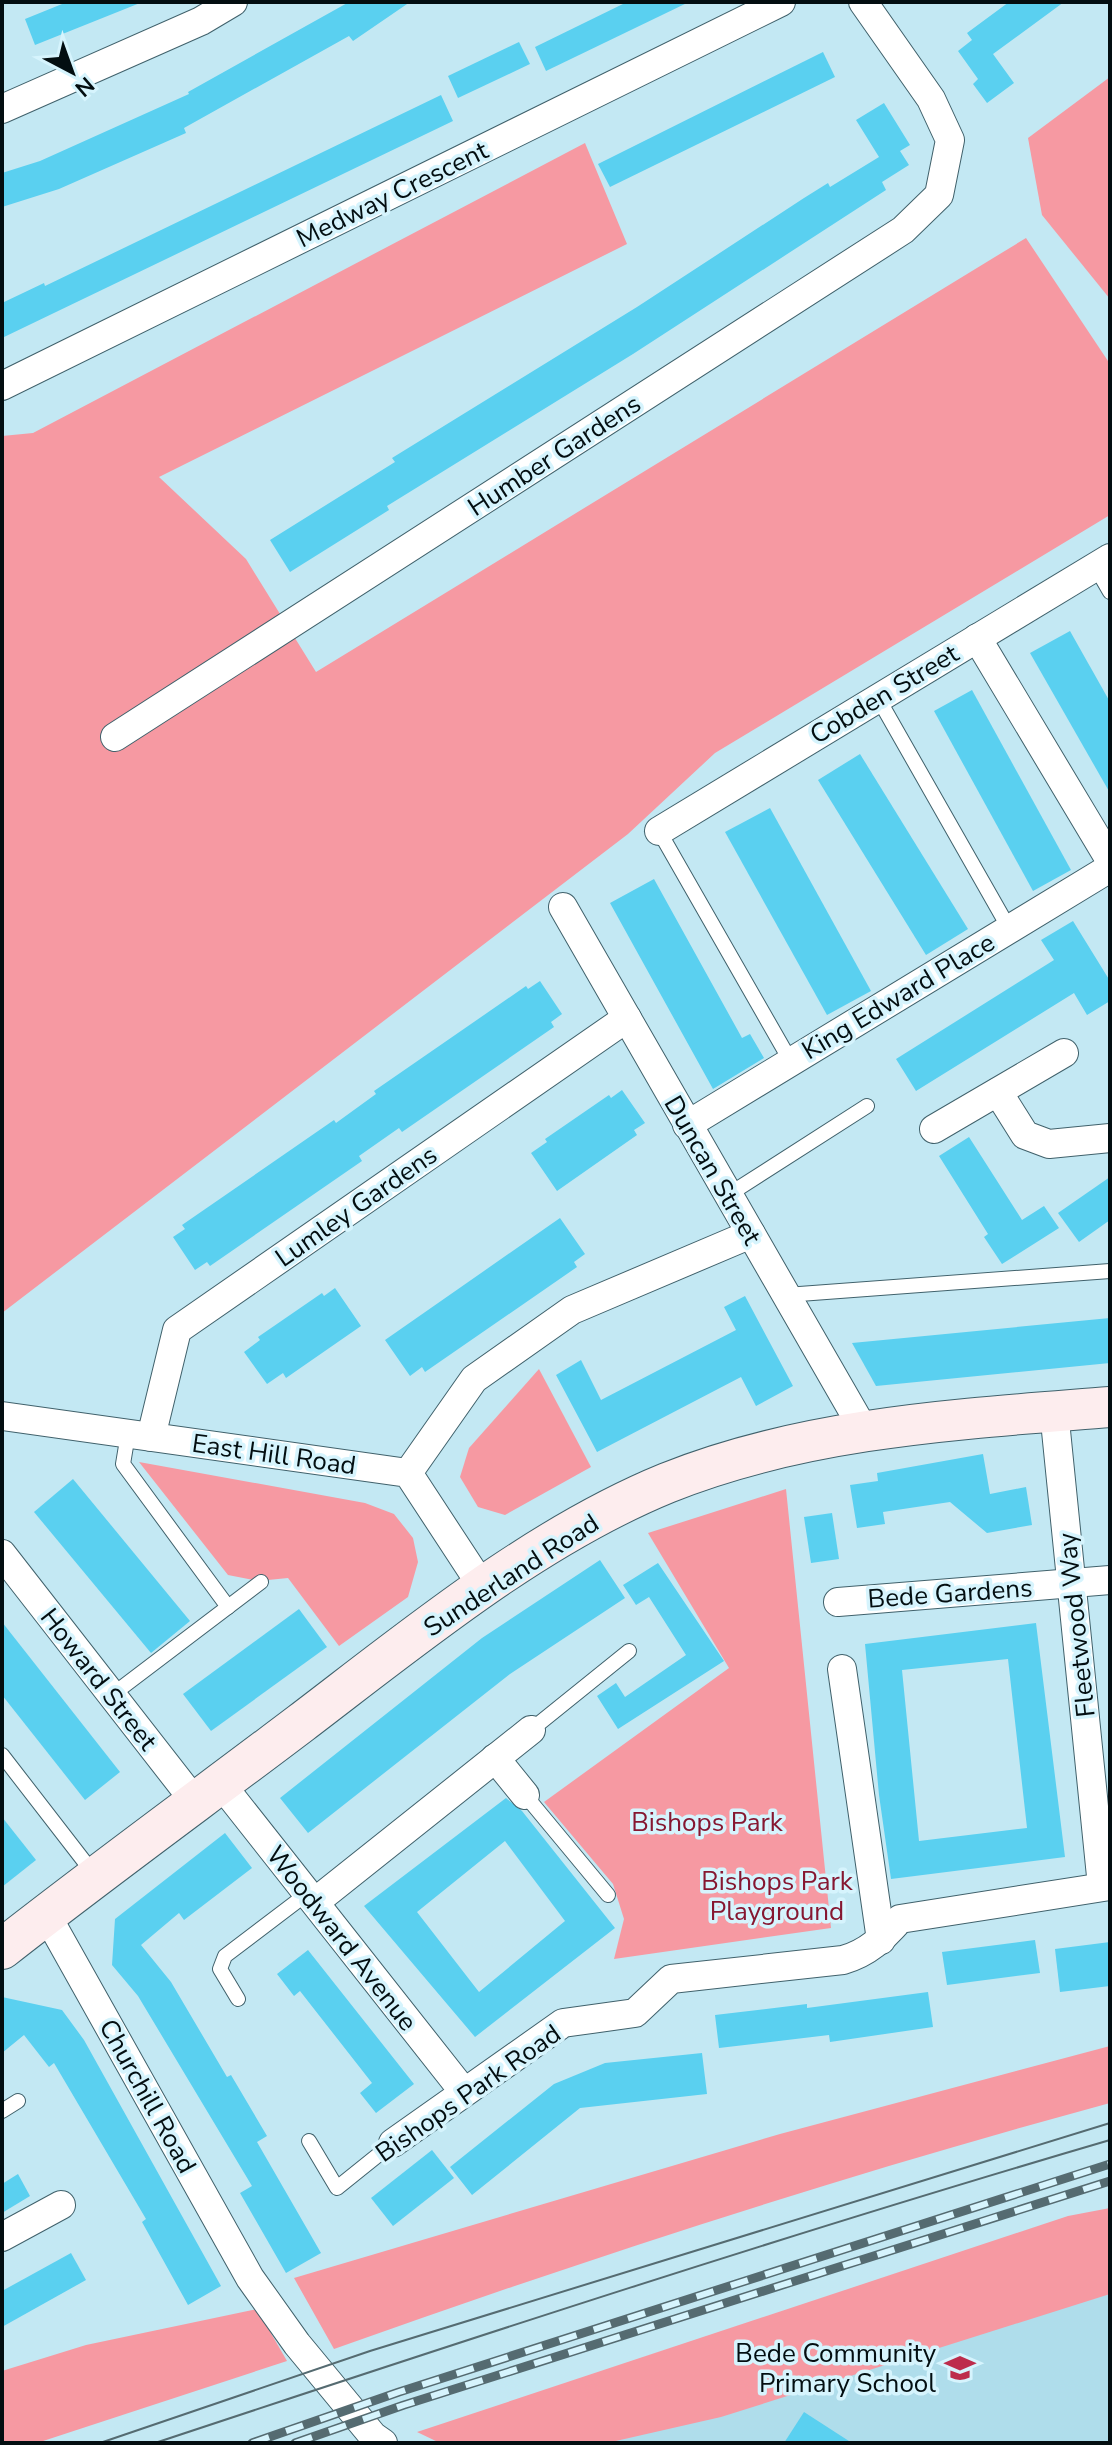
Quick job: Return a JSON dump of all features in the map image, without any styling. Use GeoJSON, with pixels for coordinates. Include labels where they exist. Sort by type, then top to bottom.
{"type":"FeatureCollection","features":[{"type":"Feature","properties":{"kind":"main road","name":"Sunderland Road"},"geometry":{"type":"LineString","coordinates":[[2,1949],[484,1589],[577,1526],[668,1483],[762,1452],[865,1432],[1110,1407]]}},
{"type":"Feature","properties":{"kind":"street"},"geometry":{"type":"LineString","coordinates":[[2,109],[201,21],[233,2]]}},
{"type":"Feature","properties":{"kind":"street","name":"Medway Crescent"},"geometry":{"type":"LineString","coordinates":[[2,386],[781,2]]}},
{"type":"Feature","properties":{"kind":"street","name":"Humber Gardens"},"geometry":{"type":"LineString","coordinates":[[115,737],[903,230],[939,195],[950,140],[931,99],[873,6]]}},
{"type":"Feature","properties":{"kind":"street","name":"Cobden Street"},"geometry":{"type":"LineString","coordinates":[[659,831],[1103,562]]}},
{"type":"Feature","properties":{"kind":"street"},"geometry":{"type":"LineString","coordinates":[[977,638],[1110,860]]}},
{"type":"Feature","properties":{"kind":"street","name":"King Edward Place"},"geometry":{"type":"LineString","coordinates":[[687,1125],[1110,868]]}},
{"type":"Feature","properties":{"kind":"street","name":"Duncan Street"},"geometry":{"type":"LineString","coordinates":[[563,907],[865,1432]]}},
{"type":"Feature","properties":{"kind":"street","name":"Lumley Gardens"},"geometry":{"type":"LineString","coordinates":[[140,1436],[177,1330],[627,1018]]}},
{"type":"Feature","properties":{"kind":"street"},"geometry":{"type":"LineString","coordinates":[[934,1129],[1064,1053]]}},
{"type":"Feature","properties":{"kind":"street"},"geometry":{"type":"LineString","coordinates":[[998,1092],[1025,1135],[1049,1144],[1110,1138]]}},
{"type":"Feature","properties":{"kind":"street"},"geometry":{"type":"LineString","coordinates":[[484,1589],[408,1473],[474,1379],[572,1310],[751,1234]]}},
{"type":"Feature","properties":{"kind":"street","name":"Fleetwood Way"},"geometry":{"type":"LineString","coordinates":[[1054,1411],[1106,1886]]}},
{"type":"Feature","properties":{"kind":"street","name":"East Hill Road"},"geometry":{"type":"LineString","coordinates":[[2,1416],[408,1473]]}},
{"type":"Feature","properties":{"kind":"street","name":"Howard Street"},"geometry":{"type":"LineString","coordinates":[[2,1554],[112,1695],[208,1794]]}},
{"type":"Feature","properties":{"kind":"street","name":"Bede Gardens"},"geometry":{"type":"LineString","coordinates":[[838,1602],[1110,1580]]}},
{"type":"Feature","properties":{"kind":"street"},"geometry":{"type":"LineString","coordinates":[[842,1669],[881,1940]]}},
{"type":"Feature","properties":{"kind":"street"},"geometry":{"type":"LineString","coordinates":[[311,1898],[531,1730]]}},
{"type":"Feature","properties":{"kind":"street"},"geometry":{"type":"LineString","coordinates":[[495,1758],[525,1795]]}},
{"type":"Feature","properties":{"kind":"street","name":"Woodward Avenue"},"geometry":{"type":"LineString","coordinates":[[208,1794],[311,1898],[464,2092]]}},
{"type":"Feature","properties":{"kind":"street","name":"Bishops Park Road"},"geometry":{"type":"LineString","coordinates":[[393,2143],[563,2023],[635,2013],[671,1979],[843,1960],[860,1955],[881,1940],[900,1919],[1106,1886]]}},
{"type":"Feature","properties":{"kind":"street","name":"Churchill Road"},"geometry":{"type":"LineString","coordinates":[[46,1914],[250,2278],[297,2344],[383,2443]]}},
{"type":"Feature","properties":{"kind":"street"},"geometry":{"type":"LineString","coordinates":[[2,2237],[61,2205]]}},
{"type":"Feature","properties":{"kind":"lane"},"geometry":{"type":"LineString","coordinates":[[1103,562],[1110,592]]}},
{"type":"Feature","properties":{"kind":"lane"},"geometry":{"type":"LineString","coordinates":[[878,698],[1010,930]]}},
{"type":"Feature","properties":{"kind":"lane"},"geometry":{"type":"LineString","coordinates":[[659,831],[790,1060]]}},
{"type":"Feature","properties":{"kind":"lane"},"geometry":{"type":"LineString","coordinates":[[728,1195],[867,1106]]}},
{"type":"Feature","properties":{"kind":"lane"},"geometry":{"type":"LineString","coordinates":[[786,1295],[1110,1271]]}},
{"type":"Feature","properties":{"kind":"lane"},"geometry":{"type":"LineString","coordinates":[[140,1436],[123,1464],[228,1607]]}},
{"type":"Feature","properties":{"kind":"lane"},"geometry":{"type":"LineString","coordinates":[[112,1695],[261,1582]]}},
{"type":"Feature","properties":{"kind":"lane"},"geometry":{"type":"LineString","coordinates":[[531,1730],[629,1651]]}},
{"type":"Feature","properties":{"kind":"lane"},"geometry":{"type":"LineString","coordinates":[[2,1755],[96,1877]]}},
{"type":"Feature","properties":{"kind":"lane"},"geometry":{"type":"LineString","coordinates":[[525,1795],[608,1895]]}},
{"type":"Feature","properties":{"kind":"lane"},"geometry":{"type":"LineString","coordinates":[[238,1999],[220,1969],[225,1956],[311,1898]]}},
{"type":"Feature","properties":{"kind":"lane"},"geometry":{"type":"LineString","coordinates":[[2,2111],[18,2101]]}},
{"type":"Feature","properties":{"kind":"lane","name":"Bishops Park Road"},"geometry":{"type":"LineString","coordinates":[[309,2141],[337,2188],[393,2143]]}},
{"type":"Feature","properties":{"kind":"shaded area","name":"Bede Community Primary School"},"geometry":{"type":"Polygon","coordinates":[[[1110,2292],[1110,2443],[512,2443],[1110,2292]]]}},
{"type":"Feature","properties":{"kind":"green space"},"geometry":{"type":"Polygon","coordinates":[[[1110,77],[1110,299],[1042,215],[1028,138],[1110,77]]]}},
{"type":"Feature","properties":{"kind":"green space"},"geometry":{"type":"Polygon","coordinates":[[[585,143],[627,244],[159,477],[246,559],[316,672],[1026,238],[1110,364],[1110,515],[715,753],[628,834],[2,1313],[2,436],[33,433],[585,143]]]}},
{"type":"Feature","properties":{"kind":"green space"},"geometry":{"type":"Polygon","coordinates":[[[539,1369],[591,1467],[505,1515],[478,1507],[460,1477],[469,1448],[539,1369]]]}},
{"type":"Feature","properties":{"kind":"green space"},"geometry":{"type":"Polygon","coordinates":[[[139,1462],[365,1503],[394,1514],[413,1538],[418,1562],[408,1597],[339,1646],[288,1578],[258,1581],[228,1575],[139,1462]]]}},
{"type":"Feature","properties":{"kind":"green space","name":"Bishops Park"},"geometry":{"type":"Polygon","coordinates":[[[786,1489],[831,1928],[614,1959],[624,1919],[613,1884],[544,1802],[729,1668],[648,1533],[786,1489]]]}},
{"type":"Feature","properties":{"kind":"green space"},"geometry":{"type":"Polygon","coordinates":[[[1110,2046],[1110,2103],[719,2218],[334,2349],[294,2278],[780,2134],[1110,2046]]]}},
{"type":"Feature","properties":{"kind":"green space"},"geometry":{"type":"Polygon","coordinates":[[[1110,2208],[1110,2294],[721,2417],[607,2443],[440,2443],[417,2432],[1068,2216],[1110,2208]]]}},
{"type":"Feature","properties":{"kind":"green space"},"geometry":{"type":"Polygon","coordinates":[[[257,2309],[287,2361],[37,2443],[2,2443],[2,2371],[86,2345],[257,2309]]]}},
{"type":"Feature","properties":{"kind":"building"},"geometry":{"type":"Polygon","coordinates":[[[67,2],[140,3],[35,45],[25,19],[67,2]]]}},
{"type":"Feature","properties":{"kind":"building"},"geometry":{"type":"Polygon","coordinates":[[[349,2],[410,2],[353,41],[349,36],[184,128],[186,133],[59,189],[2,207],[2,173],[40,161],[189,94],[349,2]]]}},
{"type":"Feature","properties":{"kind":"building"},"geometry":{"type":"Polygon","coordinates":[[[627,2],[689,2],[546,71],[535,47],[627,2]]]}},
{"type":"Feature","properties":{"kind":"building"},"geometry":{"type":"Polygon","coordinates":[[[1009,2],[1064,2],[993,54],[1014,83],[987,103],[973,84],[978,79],[958,51],[972,40],[967,33],[1009,2]]]}},
{"type":"Feature","properties":{"kind":"building"},"geometry":{"type":"Polygon","coordinates":[[[519,42],[530,64],[458,98],[448,76],[519,42]]]}},
{"type":"Feature","properties":{"kind":"building"},"geometry":{"type":"Polygon","coordinates":[[[823,52],[835,77],[610,187],[598,164],[823,52]]]}},
{"type":"Feature","properties":{"kind":"building"},"geometry":{"type":"Polygon","coordinates":[[[441,95],[453,121],[2,338],[2,303],[44,283],[45,286],[441,95]]]}},
{"type":"Feature","properties":{"kind":"building"},"geometry":{"type":"Polygon","coordinates":[[[884,103],[910,145],[900,151],[909,165],[882,182],[886,190],[633,354],[387,506],[389,510],[290,572],[270,540],[395,462],[392,458],[637,307],[804,198],[828,183],[830,187],[879,157],[856,120],[884,103]]]}},
{"type":"Feature","properties":{"kind":"building"},"geometry":{"type":"Polygon","coordinates":[[[1070,631],[1110,702],[1110,793],[1030,653],[1070,631]]]}},
{"type":"Feature","properties":{"kind":"building"},"geometry":{"type":"Polygon","coordinates":[[[972,690],[1071,870],[1033,891],[934,711],[972,690]]]}},
{"type":"Feature","properties":{"kind":"building"},"geometry":{"type":"Polygon","coordinates":[[[860,754],[968,929],[926,955],[818,780],[860,754]]]}},
{"type":"Feature","properties":{"kind":"building"},"geometry":{"type":"Polygon","coordinates":[[[770,808],[871,991],[827,1015],[725,832],[770,808]]]}},
{"type":"Feature","properties":{"kind":"building"},"geometry":{"type":"Polygon","coordinates":[[[654,879],[742,1038],[750,1034],[764,1058],[713,1089],[610,903],[654,879]]]}},
{"type":"Feature","properties":{"kind":"building"},"geometry":{"type":"Polygon","coordinates":[[[1073,921],[1110,981],[1110,1001],[1087,1015],[1074,993],[916,1091],[896,1059],[1054,960],[1041,940],[1073,921]]]}},
{"type":"Feature","properties":{"kind":"building"},"geometry":{"type":"Polygon","coordinates":[[[540,981],[562,1014],[551,1022],[554,1027],[402,1132],[399,1128],[359,1156],[362,1161],[210,1266],[207,1262],[195,1270],[173,1237],[185,1229],[182,1225],[334,1120],[336,1123],[376,1094],[374,1091],[526,986],[528,989],[540,981]]]}},
{"type":"Feature","properties":{"kind":"building"},"geometry":{"type":"Polygon","coordinates":[[[622,1090],[645,1123],[634,1130],[637,1135],[557,1191],[531,1153],[547,1142],[545,1139],[609,1095],[611,1098],[622,1090]]]}},
{"type":"Feature","properties":{"kind":"building"},"geometry":{"type":"Polygon","coordinates":[[[969,1137],[1022,1220],[1044,1206],[1059,1228],[1002,1264],[984,1237],[988,1234],[939,1156],[969,1137]]]}},
{"type":"Feature","properties":{"kind":"building"},"geometry":{"type":"Polygon","coordinates":[[[1110,1177],[1110,1220],[1079,1242],[1058,1213],[1110,1177]]]}},
{"type":"Feature","properties":{"kind":"building"},"geometry":{"type":"Polygon","coordinates":[[[560,1218],[585,1254],[574,1262],[577,1267],[425,1372],[422,1367],[410,1376],[385,1340],[560,1218]]]}},
{"type":"Feature","properties":{"kind":"building"},"geometry":{"type":"Polygon","coordinates":[[[335,1288],[361,1326],[286,1378],[283,1373],[267,1384],[244,1352],[260,1340],[258,1337],[322,1293],[324,1296],[335,1288]]]}},
{"type":"Feature","properties":{"kind":"building"},"geometry":{"type":"Polygon","coordinates":[[[745,1296],[793,1386],[756,1406],[741,1377],[597,1452],[556,1375],[581,1360],[601,1400],[736,1330],[724,1307],[745,1296]]]}},
{"type":"Feature","properties":{"kind":"building"},"geometry":{"type":"Polygon","coordinates":[[[1110,1318],[1110,1363],[876,1386],[852,1343],[1110,1318]]]}},
{"type":"Feature","properties":{"kind":"building"},"geometry":{"type":"Polygon","coordinates":[[[983,1454],[990,1494],[1026,1487],[1032,1525],[987,1533],[950,1502],[883,1512],[885,1524],[857,1528],[850,1485],[878,1481],[877,1473],[983,1454]]]}},
{"type":"Feature","properties":{"kind":"building"},"geometry":{"type":"Polygon","coordinates":[[[73,1479],[190,1621],[151,1653],[34,1512],[73,1479]]]}},
{"type":"Feature","properties":{"kind":"building"},"geometry":{"type":"Polygon","coordinates":[[[832,1513],[839,1559],[811,1563],[804,1517],[832,1513]]]}},
{"type":"Feature","properties":{"kind":"building"},"geometry":{"type":"Polygon","coordinates":[[[600,1560],[625,1598],[510,1674],[308,1833],[280,1798],[482,1638],[600,1560]]]}},
{"type":"Feature","properties":{"kind":"building"},"geometry":{"type":"Polygon","coordinates":[[[658,1563],[724,1661],[618,1729],[597,1696],[616,1683],[625,1697],[686,1655],[649,1597],[636,1605],[623,1585],[658,1563]]]}},
{"type":"Feature","properties":{"kind":"building"},"geometry":{"type":"Polygon","coordinates":[[[299,1609],[327,1647],[211,1731],[183,1694],[299,1609]]]}},
{"type":"Feature","properties":{"kind":"building"},"geometry":{"type":"Polygon","coordinates":[[[2,1622],[120,1772],[85,1800],[2,1695],[2,1622]]]}},
{"type":"Feature","properties":{"kind":"building"},"geometry":{"type":"Polygon","coordinates":[[[1036,1623],[1065,1857],[891,1879],[879,1795],[865,1644],[1036,1623]],[[1008,1659],[902,1670],[919,1841],[1027,1828],[1008,1659]]]}},
{"type":"Feature","properties":{"kind":"building"},"geometry":{"type":"Polygon","coordinates":[[[506,1798],[522,1811],[615,1928],[475,2037],[364,1906],[506,1798]],[[505,1841],[417,1912],[479,1992],[565,1921],[505,1841]]]}},
{"type":"Feature","properties":{"kind":"building"},"geometry":{"type":"Polygon","coordinates":[[[2,1817],[36,1860],[2,1887],[2,1817]]]}},
{"type":"Feature","properties":{"kind":"building"},"geometry":{"type":"Polygon","coordinates":[[[225,1833],[252,1868],[184,1920],[179,1913],[141,1945],[171,1982],[227,2077],[231,2075],[267,2136],[257,2142],[321,2253],[286,2273],[240,2193],[252,2186],[138,1996],[112,1965],[115,1919],[225,1833]]]}},
{"type":"Feature","properties":{"kind":"building"},"geometry":{"type":"Polygon","coordinates":[[[1035,1940],[1040,1973],[947,1985],[942,1952],[1035,1940]]]}},
{"type":"Feature","properties":{"kind":"building"},"geometry":{"type":"Polygon","coordinates":[[[1110,1942],[1110,1986],[1060,1992],[1055,1949],[1110,1942]]]}},
{"type":"Feature","properties":{"kind":"building"},"geometry":{"type":"Polygon","coordinates":[[[308,1950],[414,2084],[376,2113],[360,2093],[372,2083],[300,1991],[294,1996],[277,1974],[308,1950]]]}},
{"type":"Feature","properties":{"kind":"building"},"geometry":{"type":"Polygon","coordinates":[[[928,1992],[933,2027],[830,2042],[829,2035],[719,2048],[715,2015],[807,2004],[807,2008],[928,1992]]]}},
{"type":"Feature","properties":{"kind":"building"},"geometry":{"type":"Polygon","coordinates":[[[2,1997],[62,2010],[84,2040],[221,2286],[188,2305],[142,2222],[146,2219],[54,2063],[49,2067],[24,2035],[2,2053],[2,1997]]]}},
{"type":"Feature","properties":{"kind":"building"},"geometry":{"type":"Polygon","coordinates":[[[702,2053],[707,2094],[580,2108],[472,2195],[450,2167],[554,2084],[605,2063],[702,2053]]]}},
{"type":"Feature","properties":{"kind":"building"},"geometry":{"type":"Polygon","coordinates":[[[432,2150],[454,2178],[393,2226],[371,2198],[432,2150]]]}},
{"type":"Feature","properties":{"kind":"building"},"geometry":{"type":"Polygon","coordinates":[[[18,2174],[30,2196],[2,2213],[2,2184],[18,2174]]]}},
{"type":"Feature","properties":{"kind":"building"},"geometry":{"type":"Polygon","coordinates":[[[71,2253],[86,2280],[2,2327],[2,2291],[71,2253]]]}},
{"type":"Feature","properties":{"kind":"building"},"geometry":{"type":"Polygon","coordinates":[[[804,2412],[852,2443],[784,2443],[804,2412]]]}},
{"type":"Feature","properties":{"kind":"tram line"},"geometry":{"type":"LineString","coordinates":[[100,2443],[370,2351],[1110,2123]]}},
{"type":"Feature","properties":{"kind":"tram line"},"geometry":{"type":"LineString","coordinates":[[155,2443],[750,2249],[1110,2140]]}},
{"type":"Feature","properties":{"kind":"railway"},"geometry":{"type":"LineString","coordinates":[[252,2443],[399,2392],[1110,2164]]}},
{"type":"Feature","properties":{"kind":"railway"},"geometry":{"type":"LineString","coordinates":[[295,2443],[404,2405],[1110,2181]]}},
{"type":"Feature","properties":{"kind":"place","name":"Bede Community Primary School"},"geometry":{"type":"Point","coordinates":[960,2368]}},
{"type":"Feature","properties":{"kind":"park label","name":"Bishops Park Playground"},"geometry":{"type":"Point","coordinates":[777,1896]}}]}
